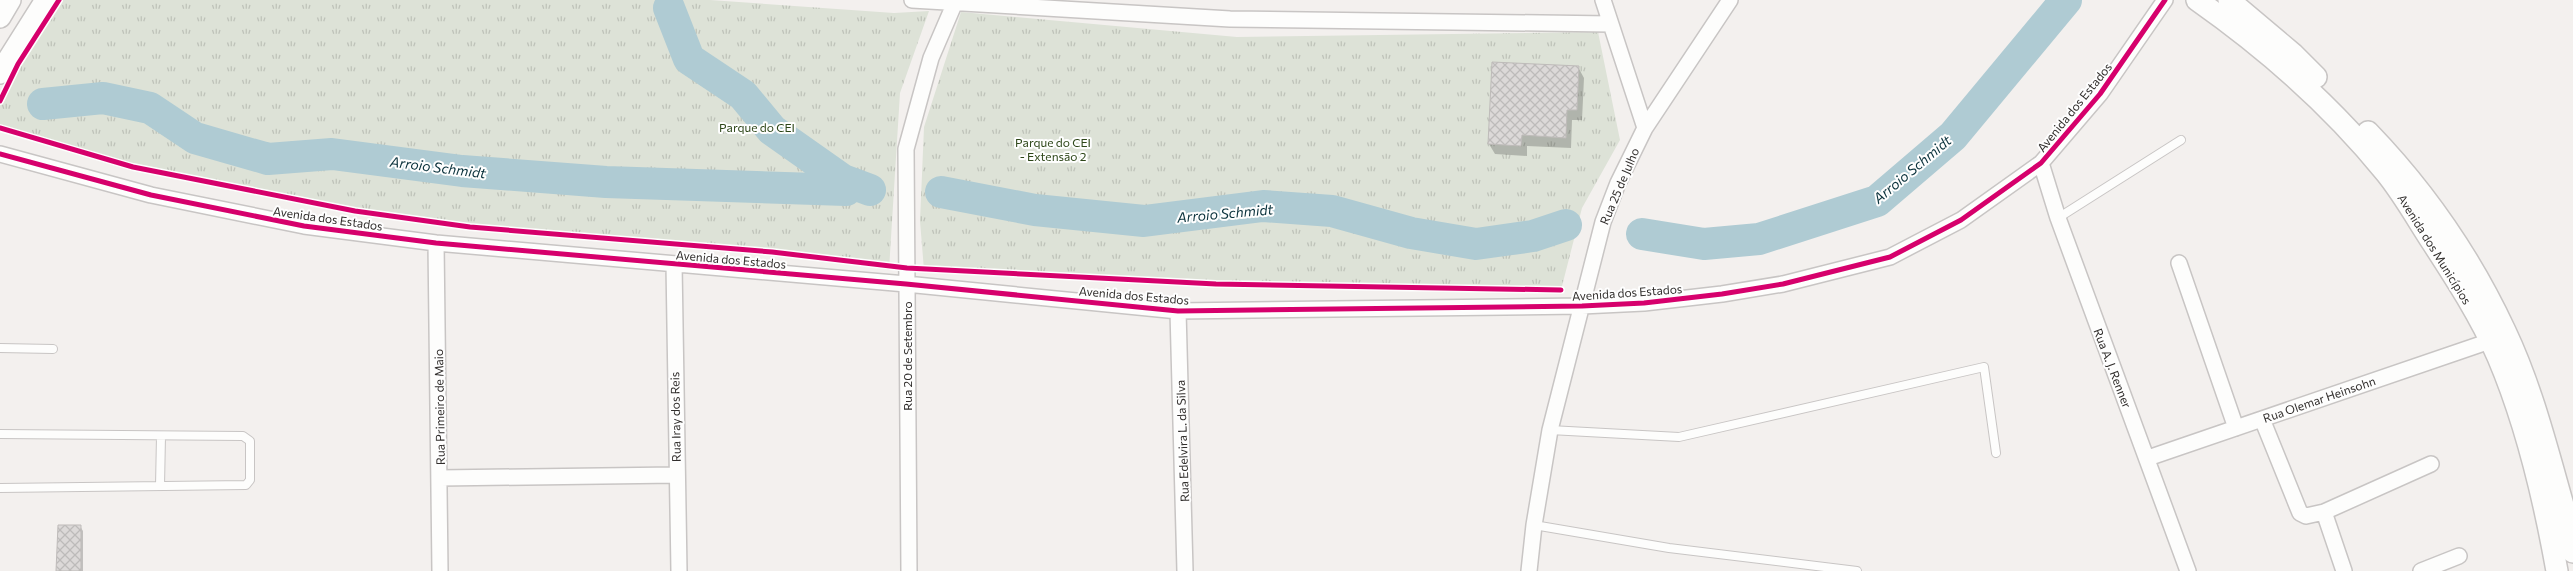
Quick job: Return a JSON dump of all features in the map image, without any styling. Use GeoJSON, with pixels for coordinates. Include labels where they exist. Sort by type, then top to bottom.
{"type":"FeatureCollection","features":[{"type":"Feature","properties":{"kind":"main road"},"geometry":{"type":"LineString","coordinates":[[0,17],[10,0]]}},
{"type":"Feature","properties":{"kind":"main road"},"geometry":{"type":"LineString","coordinates":[[0,73],[46,0]]}},
{"type":"Feature","properties":{"kind":"main road","name":"Avenida dos Municípios"},"geometry":{"type":"LineString","coordinates":[[2197,0],[2247,35],[2289,70],[2323,102],[2387,174],[2462,287],[2498,336],[2539,480],[2556,571]]}},
{"type":"Feature","properties":{"kind":"main road","name":"Avenida dos Municípios"},"geometry":{"type":"LineString","coordinates":[[2229,0],[2293,54],[2389,154],[2456,241],[2498,336],[2532,404],[2571,533],[2573,552]]}},
{"type":"Feature","properties":{"kind":"street"},"geometry":{"type":"LineString","coordinates":[[912,0],[1230,20],[1610,24]]}},
{"type":"Feature","properties":{"kind":"street"},"geometry":{"type":"LineString","coordinates":[[1602,0],[1645,128]]}},
{"type":"Feature","properties":{"kind":"street","name":"Rua 25 de Julho"},"geometry":{"type":"LineString","coordinates":[[1529,571],[1534,525],[1550,430],[1602,222],[1618,183],[1645,128],[1730,0]]}},
{"type":"Feature","properties":{"kind":"street","name":"Avenida dos Estados"},"geometry":{"type":"LineString","coordinates":[[0,154],[180,201],[304,226],[436,243],[906,284],[1178,311],[1582,306],[1644,302],[1722,294],[1784,284],[1890,257],[1961,220],[2041,163],[2100,94],[2165,0]]}},
{"type":"Feature","properties":{"kind":"street","name":"Rua 20 de Setembro"},"geometry":{"type":"LineString","coordinates":[[909,571],[906,148],[931,58],[955,2]]}},
{"type":"Feature","properties":{"kind":"street","name":"Rua A. J. Renner"},"geometry":{"type":"LineString","coordinates":[[2041,163],[2058,218],[2116,377],[2148,458],[2188,571]]}},
{"type":"Feature","properties":{"kind":"street","name":"Rua Primeiro de Maio"},"geometry":{"type":"LineString","coordinates":[[436,243],[440,571]]}},
{"type":"Feature","properties":{"kind":"street"},"geometry":{"type":"LineString","coordinates":[[2178,263],[2236,428]]}},
{"type":"Feature","properties":{"kind":"street","name":"Rua Iray dos Reis"},"geometry":{"type":"LineString","coordinates":[[674,264],[679,571]]}},
{"type":"Feature","properties":{"kind":"street","name":"Rua Edelvira L. da Silva"},"geometry":{"type":"LineString","coordinates":[[1178,311],[1185,571]]}},
{"type":"Feature","properties":{"kind":"street","name":"Rua Olemar Heinsohn"},"geometry":{"type":"LineString","coordinates":[[2148,458],[2498,336]]}},
{"type":"Feature","properties":{"kind":"street"},"geometry":{"type":"LineString","coordinates":[[2262,419],[2300,513],[2306,516],[2324,512],[2431,464]]}},
{"type":"Feature","properties":{"kind":"street"},"geometry":{"type":"LineString","coordinates":[[440,478],[676,475]]}},
{"type":"Feature","properties":{"kind":"street"},"geometry":{"type":"LineString","coordinates":[[2324,512],[2344,571]]}},
{"type":"Feature","properties":{"kind":"street"},"geometry":{"type":"LineString","coordinates":[[2421,571],[2459,556]]}},
{"type":"Feature","properties":{"kind":"lane"},"geometry":{"type":"LineString","coordinates":[[2058,218],[2181,140]]}},
{"type":"Feature","properties":{"kind":"lane"},"geometry":{"type":"LineString","coordinates":[[0,348],[53,349]]}},
{"type":"Feature","properties":{"kind":"lane"},"geometry":{"type":"LineString","coordinates":[[1550,430],[1679,437],[1984,367],[1996,453]]}},
{"type":"Feature","properties":{"kind":"lane"},"geometry":{"type":"LineString","coordinates":[[0,434],[243,436],[250,441],[250,480],[246,485],[0,488]]}},
{"type":"Feature","properties":{"kind":"lane"},"geometry":{"type":"LineString","coordinates":[[160,486],[161,436]]}},
{"type":"Feature","properties":{"kind":"lane"},"geometry":{"type":"LineString","coordinates":[[1534,525],[1669,548],[1857,571]]}},
{"type":"Feature","properties":{"kind":"green space","name":"Parque do CEI"},"geometry":{"type":"Polygon","coordinates":[[[59,0],[710,0],[894,13],[929,11],[900,93],[889,270],[772,252],[470,227],[348,209],[100,160],[0,128],[0,100],[18,64],[59,0]]]}},
{"type":"Feature","properties":{"kind":"green space","name":"Parque do CEI - Extensão 2"},"geometry":{"type":"Polygon","coordinates":[[[961,12],[1237,37],[1598,32],[1620,140],[1582,208],[1561,290],[1242,284],[924,270],[920,221],[924,127],[961,12]]]}},
{"type":"Feature","properties":{"kind":"building"},"geometry":{"type":"Polygon","coordinates":[[[1492,62],[1579,66],[1577,110],[1567,110],[1566,138],[1522,135],[1521,146],[1488,144],[1492,62]]]}},
{"type":"Feature","properties":{"kind":"building"},"geometry":{"type":"Polygon","coordinates":[[[58,525],[81,525],[81,571],[56,571],[58,525]]]}},
{"type":"Feature","properties":{"kind":"waterway","name":"Arroio Schmidt"},"geometry":{"type":"LineString","coordinates":[[1642,234],[1704,244],[1759,239],[1877,201],[1953,136],[2066,0]]}},
{"type":"Feature","properties":{"kind":"waterway"},"geometry":{"type":"LineString","coordinates":[[669,8],[689,59],[743,95],[772,130],[843,180],[870,190]]}},
{"type":"Feature","properties":{"kind":"waterway","name":"Arroio Schmidt"},"geometry":{"type":"LineString","coordinates":[[43,104],[103,98],[150,108],[195,138],[268,159],[332,154],[462,171],[606,182],[846,190]]}},
{"type":"Feature","properties":{"kind":"waterway","name":"Arroio Schmidt"},"geometry":{"type":"LineString","coordinates":[[941,192],[1035,210],[1144,221],[1263,206],[1332,211],[1411,233],[1476,244],[1533,236],[1566,225]]}},
{"type":"Feature","properties":{"kind":"cycle path"},"geometry":{"type":"LineString","coordinates":[[0,101],[18,64],[59,0]]}},
{"type":"Feature","properties":{"kind":"cycle path"},"geometry":{"type":"LineString","coordinates":[[0,154],[151,195],[304,226],[436,243],[906,284],[1178,311],[1582,306],[1644,303],[1722,294],[1783,284],[1890,257],[1961,220],[2041,163],[2100,94],[2165,0]]}},
{"type":"Feature","properties":{"kind":"cycle path"},"geometry":{"type":"LineString","coordinates":[[0,128],[133,167],[355,211],[470,227],[772,252],[907,268],[1216,284],[1561,290]]}}]}
